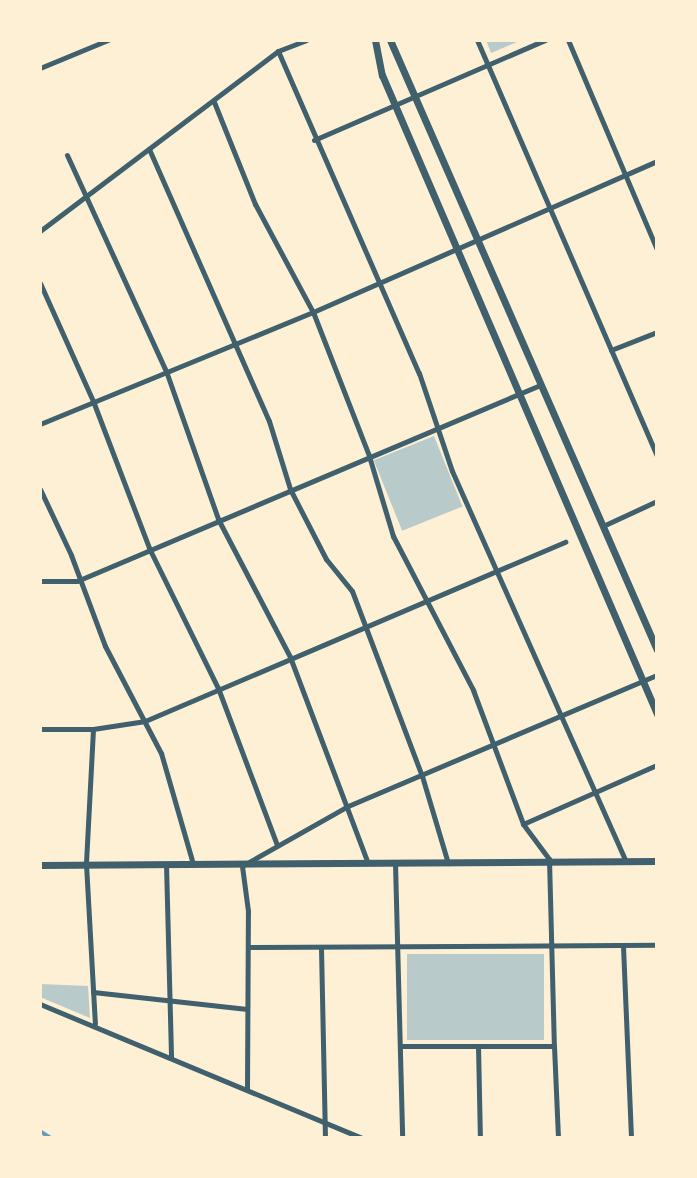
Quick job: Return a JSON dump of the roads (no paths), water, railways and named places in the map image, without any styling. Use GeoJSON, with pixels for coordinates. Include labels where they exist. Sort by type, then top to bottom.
{"type":"FeatureCollection","features":[{"type":"Feature","properties":{"kind":"street"},"geometry":{"type":"LineString","coordinates":[[40,231],[278,51],[306,40]]}},
{"type":"Feature","properties":{"kind":"street"},"geometry":{"type":"LineString","coordinates":[[375,40],[395,104],[657,714]]}},
{"type":"Feature","properties":{"kind":"street"},"geometry":{"type":"LineString","coordinates":[[390,40],[540,385],[605,524],[657,650]]}},
{"type":"Feature","properties":{"kind":"street"},"geometry":{"type":"LineString","coordinates":[[477,40],[657,456]]}},
{"type":"Feature","properties":{"kind":"street"},"geometry":{"type":"LineString","coordinates":[[314,140],[545,40]]}},
{"type":"Feature","properties":{"kind":"street"},"geometry":{"type":"LineString","coordinates":[[568,40],[657,250]]}},
{"type":"Feature","properties":{"kind":"street"},"geometry":{"type":"LineString","coordinates":[[40,68],[107,41]]}},
{"type":"Feature","properties":{"kind":"street"},"geometry":{"type":"LineString","coordinates":[[278,51],[314,140],[439,425],[452,471],[564,716],[626,861]]}},
{"type":"Feature","properties":{"kind":"street"},"geometry":{"type":"LineString","coordinates":[[214,102],[256,204],[313,312],[369,456],[393,536],[473,690],[523,824],[550,859],[550,947],[558,1138]]}},
{"type":"Feature","properties":{"kind":"street"},"geometry":{"type":"LineString","coordinates":[[149,149],[269,421],[290,489],[326,559],[347,580],[422,776],[448,863]]}},
{"type":"Feature","properties":{"kind":"street"},"geometry":{"type":"LineString","coordinates":[[67,155],[166,372],[218,519],[290,657],[368,863]]}},
{"type":"Feature","properties":{"kind":"street"},"geometry":{"type":"LineString","coordinates":[[40,424],[313,312],[657,161]]}},
{"type":"Feature","properties":{"kind":"street"},"geometry":{"type":"LineString","coordinates":[[40,283],[93,401],[149,548],[218,688],[276,845]]}},
{"type":"Feature","properties":{"kind":"street"},"geometry":{"type":"LineString","coordinates":[[611,350],[657,332]]}},
{"type":"Feature","properties":{"kind":"street"},"geometry":{"type":"LineString","coordinates":[[40,581],[77,581],[439,425],[540,385]]}},
{"type":"Feature","properties":{"kind":"street"},"geometry":{"type":"LineString","coordinates":[[40,489],[71,555],[77,581],[105,646],[145,721],[173,786],[193,864]]}},
{"type":"Feature","properties":{"kind":"street"},"geometry":{"type":"LineString","coordinates":[[605,524],[657,501]]}},
{"type":"Feature","properties":{"kind":"street"},"geometry":{"type":"LineString","coordinates":[[40,729],[93,729],[145,721],[362,625],[565,542]]}},
{"type":"Feature","properties":{"kind":"street"},"geometry":{"type":"LineString","coordinates":[[242,866],[348,806],[657,675]]}},
{"type":"Feature","properties":{"kind":"street"},"geometry":{"type":"LineString","coordinates":[[93,729],[86,864],[95,1024]]}},
{"type":"Feature","properties":{"kind":"street"},"geometry":{"type":"LineString","coordinates":[[523,824],[657,765]]}},
{"type":"Feature","properties":{"kind":"street"},"geometry":{"type":"LineString","coordinates":[[40,865],[242,866],[550,859],[657,861]]}},
{"type":"Feature","properties":{"kind":"street"},"geometry":{"type":"LineString","coordinates":[[395,863],[400,947],[402,1138]]}},
{"type":"Feature","properties":{"kind":"street"},"geometry":{"type":"LineString","coordinates":[[166,864],[172,1057]]}},
{"type":"Feature","properties":{"kind":"street"},"geometry":{"type":"LineString","coordinates":[[242,866],[248,947],[247,1089]]}},
{"type":"Feature","properties":{"kind":"street"},"geometry":{"type":"LineString","coordinates":[[623,946],[631,1138]]}},
{"type":"Feature","properties":{"kind":"street"},"geometry":{"type":"LineString","coordinates":[[248,947],[657,946]]}},
{"type":"Feature","properties":{"kind":"street"},"geometry":{"type":"LineString","coordinates":[[321,948],[325,1138]]}},
{"type":"Feature","properties":{"kind":"street"},"geometry":{"type":"LineString","coordinates":[[93,992],[247,1009]]}},
{"type":"Feature","properties":{"kind":"street"},"geometry":{"type":"LineString","coordinates":[[40,1004],[95,1024],[362,1138]]}},
{"type":"Feature","properties":{"kind":"street"},"geometry":{"type":"LineString","coordinates":[[401,1046],[554,1046]]}},
{"type":"Feature","properties":{"kind":"street"},"geometry":{"type":"LineString","coordinates":[[478,1046],[480,1138]]}},
{"type":"Feature","properties":{"kind":"waterway"},"geometry":{"type":"LineString","coordinates":[[40,1131],[51,1138]]}}]}
